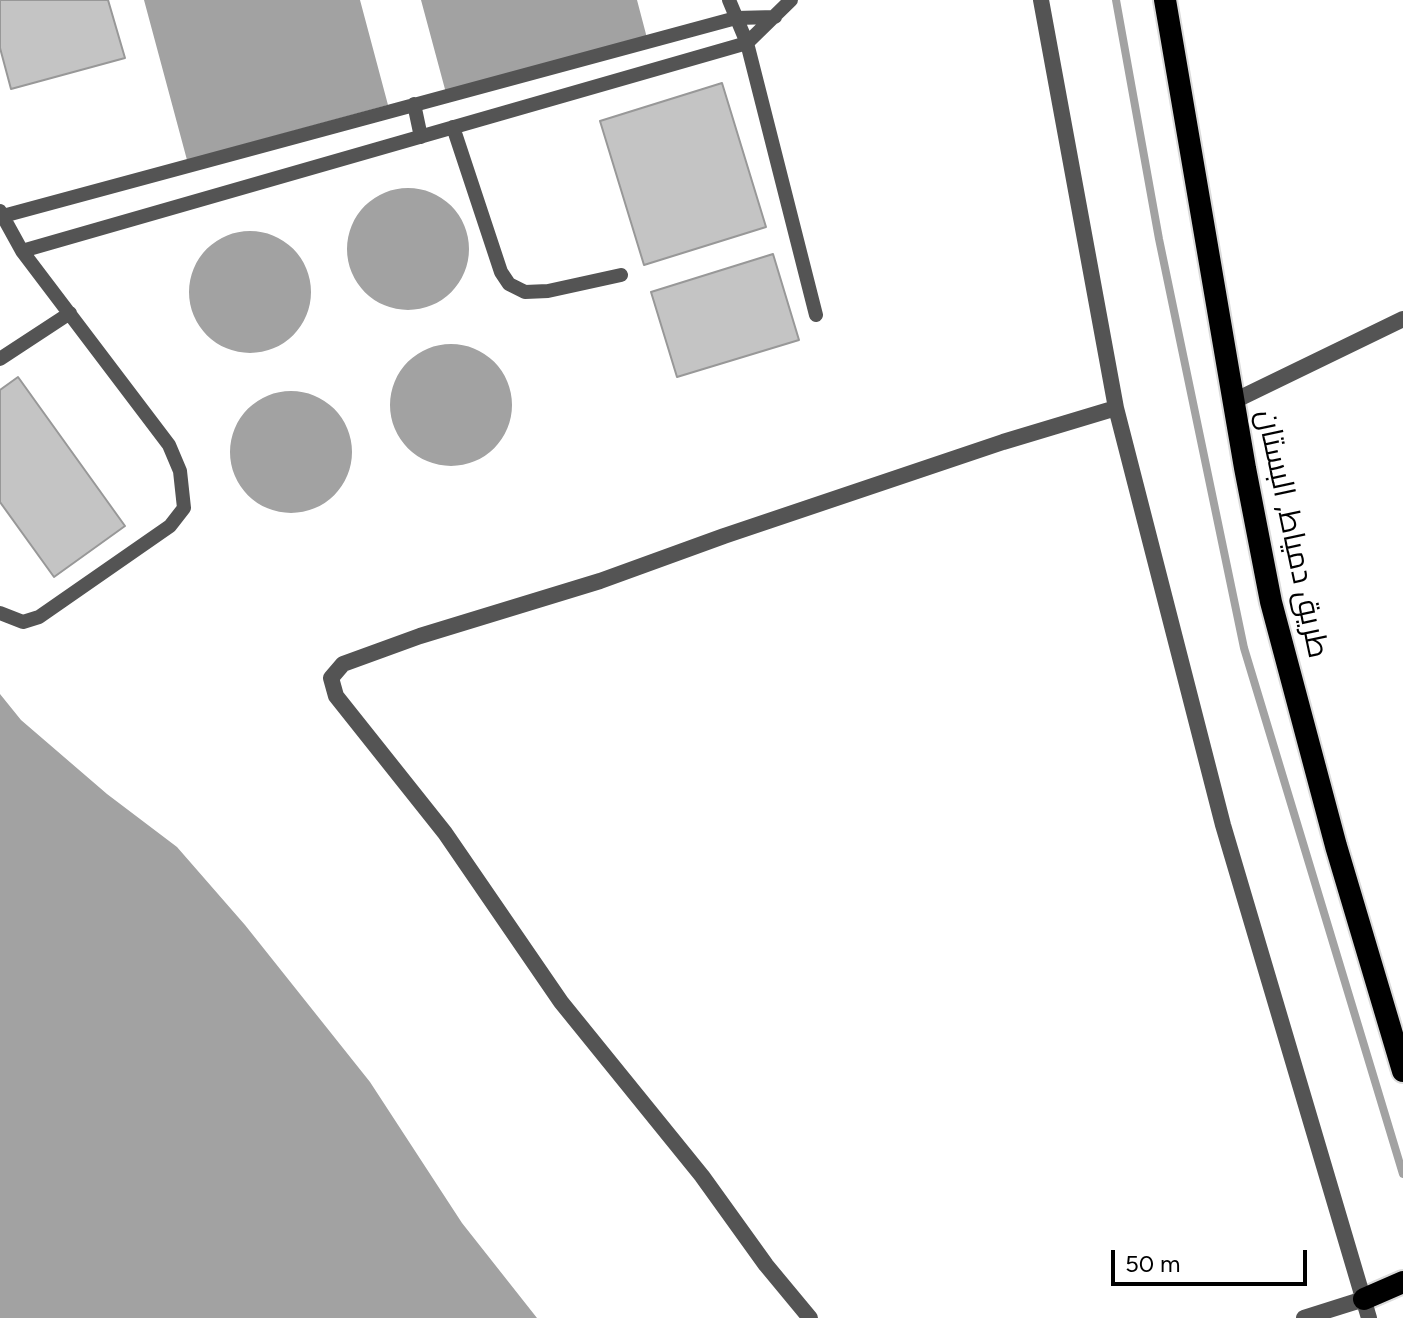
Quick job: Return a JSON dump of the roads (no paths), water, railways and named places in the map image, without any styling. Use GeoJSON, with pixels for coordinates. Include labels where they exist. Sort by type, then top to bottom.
{"type":"FeatureCollection","features":[{"type":"Feature","properties":{"kind":"highway","name":"طريق دمياط, البستان"},"geometry":{"type":"LineString","coordinates":[[1165,0],[1271,602],[1336,846],[1403,1071]]}},
{"type":"Feature","properties":{"kind":"highway"},"geometry":{"type":"LineString","coordinates":[[1367,1308],[1403,1282]]}},
{"type":"Feature","properties":{"kind":"street"},"geometry":{"type":"LineString","coordinates":[[1041,0],[1116,408],[1223,825],[1367,1308],[1304,1318]]}},
{"type":"Feature","properties":{"kind":"street"},"geometry":{"type":"LineString","coordinates":[[1234,401],[1403,319]]}},
{"type":"Feature","properties":{"kind":"street"},"geometry":{"type":"LineString","coordinates":[[810,1318],[766,1265],[702,1176],[561,1002],[445,833],[336,696],[331,678],[343,664],[420,636],[600,581],[1003,442],[1116,408]]}},
{"type":"Feature","properties":{"kind":"lane"},"geometry":{"type":"LineString","coordinates":[[729,0],[747,43],[816,315]]}},
{"type":"Feature","properties":{"kind":"lane"},"geometry":{"type":"LineString","coordinates":[[22,251],[747,43],[791,0]]}},
{"type":"Feature","properties":{"kind":"lane"},"geometry":{"type":"LineString","coordinates":[[0,613],[23,622],[39,617],[170,526],[184,508],[180,471],[169,445],[22,251],[1,214],[736,18],[775,17]]}},
{"type":"Feature","properties":{"kind":"lane"},"geometry":{"type":"LineString","coordinates":[[414,104],[421,137]]}},
{"type":"Feature","properties":{"kind":"lane"},"geometry":{"type":"LineString","coordinates":[[453,127],[501,272],[509,284],[525,292],[548,291],[621,275]]}},
{"type":"Feature","properties":{"kind":"lane"},"geometry":{"type":"LineString","coordinates":[[0,359],[70,313]]}},
{"type":"Feature","properties":{"kind":"waterway"},"geometry":{"type":"LineString","coordinates":[[1116,0],[1159,239],[1244,648],[1403,1174]]}}]}
